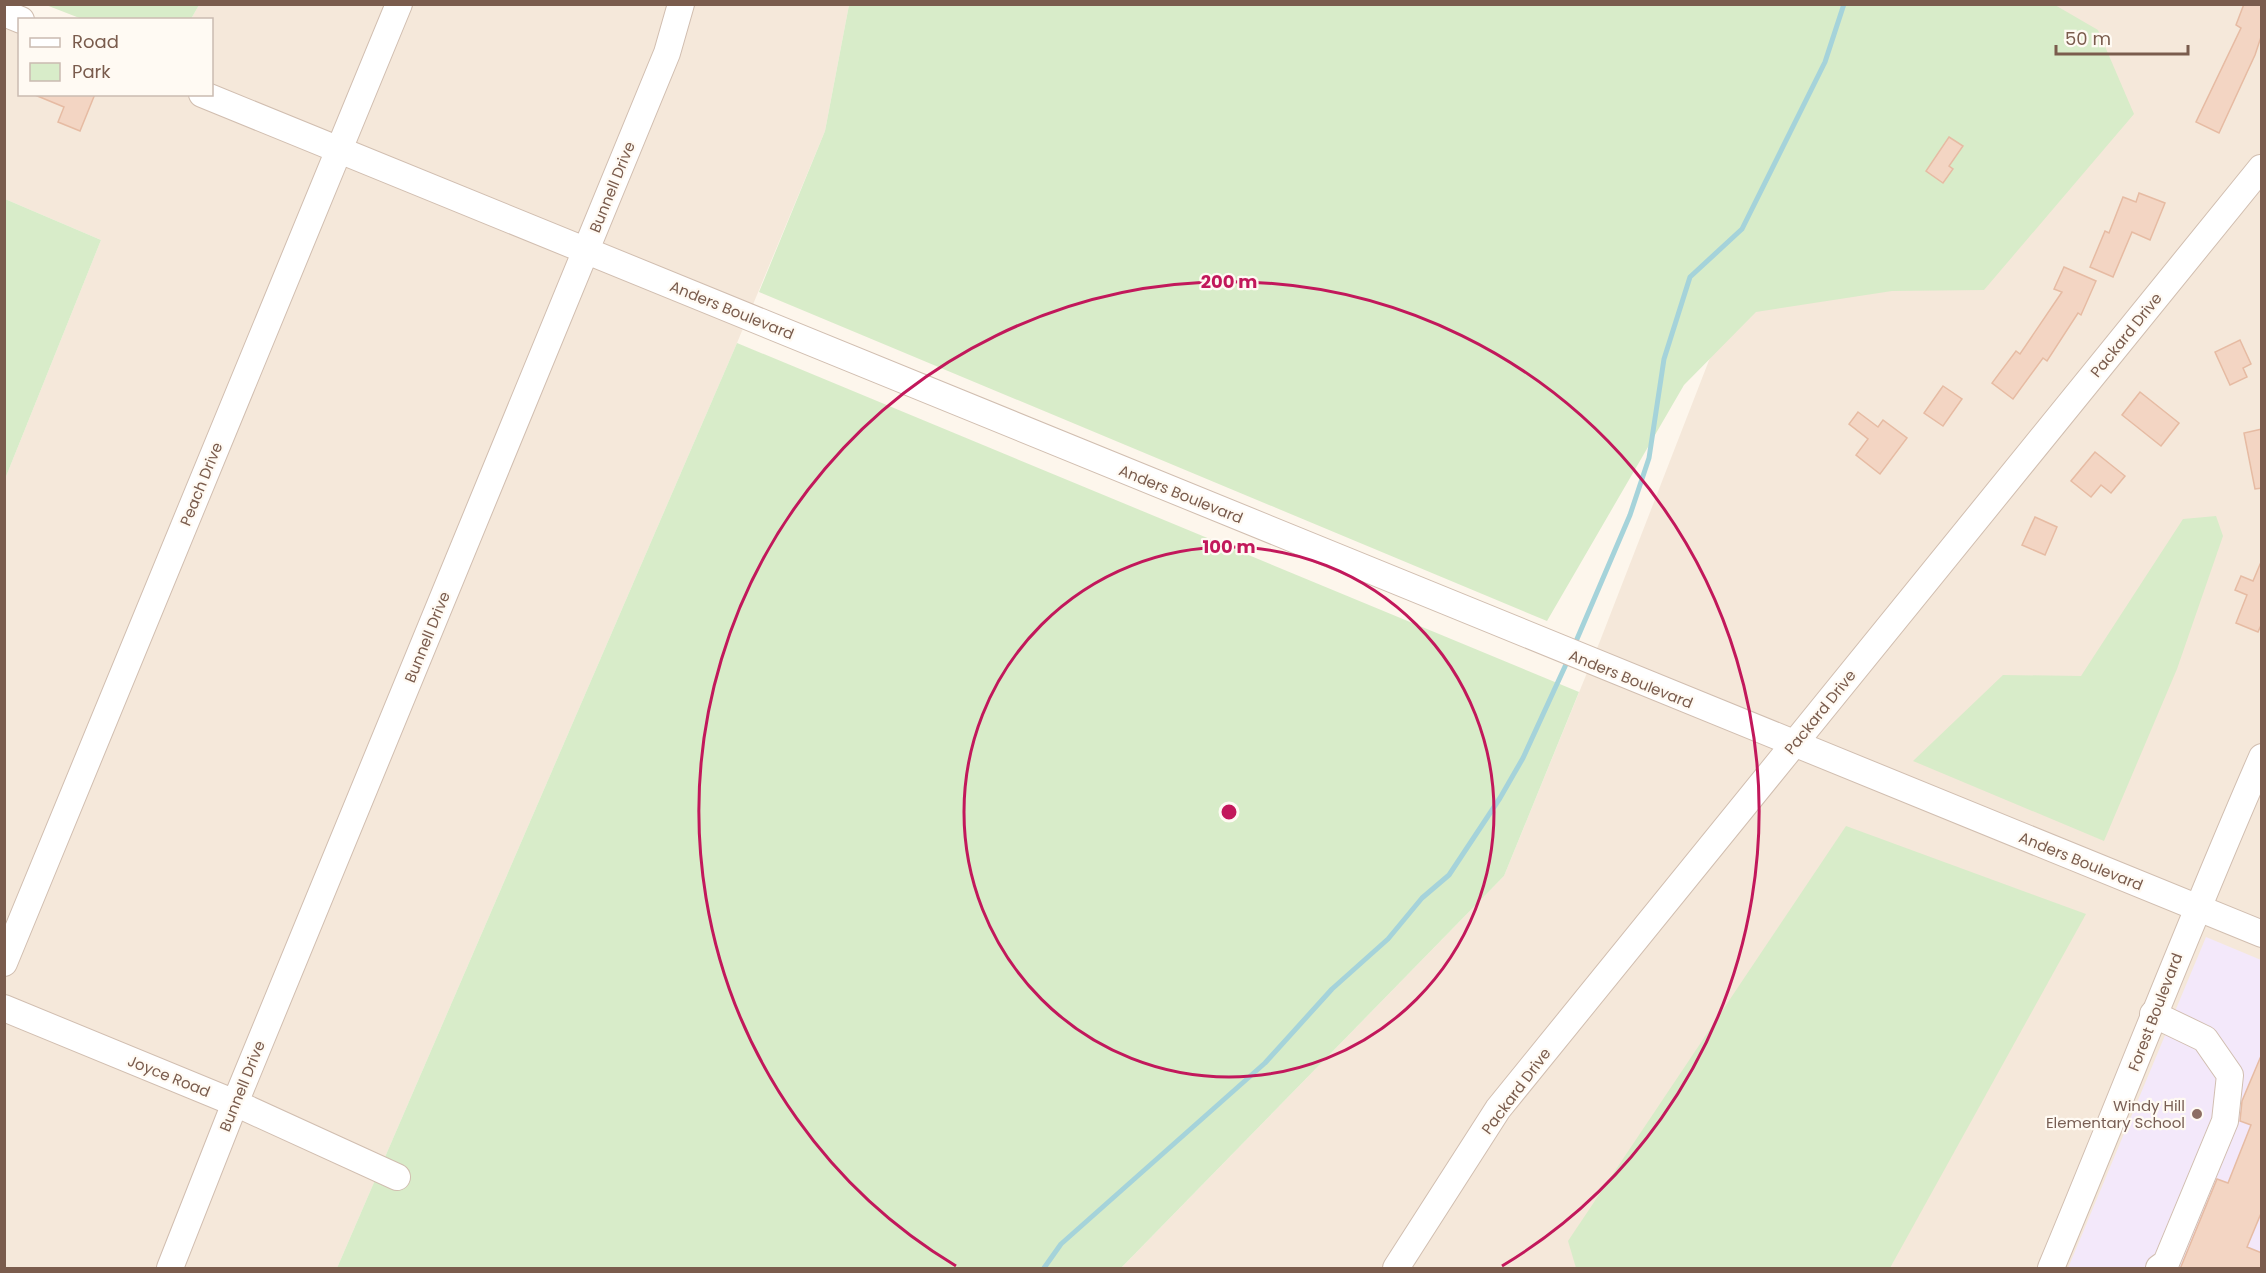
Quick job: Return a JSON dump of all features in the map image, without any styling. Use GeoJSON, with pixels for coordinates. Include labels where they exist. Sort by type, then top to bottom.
{"type":"FeatureCollection","features":[{"type":"Feature","properties":{"kind":"street"},"geometry":{"type":"LineString","coordinates":[[7,4],[4,12],[18,19]]}},
{"type":"Feature","properties":{"kind":"street","name":"Peach Drive"},"geometry":{"type":"LineString","coordinates":[[4,963],[399,4]]}},
{"type":"Feature","properties":{"kind":"street","name":"Bunnell Drive"},"geometry":{"type":"LineString","coordinates":[[170,1269],[235,1103],[667,53],[681,4]]}},
{"type":"Feature","properties":{"kind":"street","name":"Anders Boulevard"},"geometry":{"type":"LineString","coordinates":[[207,96],[2262,934]]}},
{"type":"Feature","properties":{"kind":"street","name":"Packard Drive"},"geometry":{"type":"LineString","coordinates":[[1396,1269],[1498,1109],[2261,169]]}},
{"type":"Feature","properties":{"kind":"street","name":"Forest Boulevard"},"geometry":{"type":"LineString","coordinates":[[2051,1269],[2129,1082],[2153,1014],[2196,908],[2262,757]]}},
{"type":"Feature","properties":{"kind":"street","name":"Joyce Road"},"geometry":{"type":"LineString","coordinates":[[4,1008],[235,1103],[397,1177]]}},
{"type":"Feature","properties":{"kind":"street"},"geometry":{"type":"LineString","coordinates":[[2153,1014],[2205,1040],[2230,1075],[2224,1121],[2166,1263],[2159,1269]]}},
{"type":"Feature","properties":{"kind":"shaded area"},"geometry":{"type":"Polygon","coordinates":[[[199,5],[849,5],[825,131],[737,343],[337,1268],[5,1268],[5,479],[101,240],[5,199],[4,24],[18,30],[18,96],[213,96],[213,18],[192,18],[199,5]]]}},
{"type":"Feature","properties":{"kind":"shaded area"},"geometry":{"type":"Polygon","coordinates":[[[1847,5],[2261,5],[2261,1268],[1121,1268],[1504,876],[1600,641],[1847,5]]]}},
{"type":"Feature","properties":{"kind":"shaded area","name":"Windy Hill Elementary School"},"geometry":{"type":"Polygon","coordinates":[[[2206,937],[2261,960],[2261,1268],[2068,1268],[2206,937]]]}},
{"type":"Feature","properties":{"kind":"green space"},"geometry":{"type":"Polygon","coordinates":[[[199,4],[192,18],[79,18],[46,5],[199,4]]]}},
{"type":"Feature","properties":{"kind":"green space"},"geometry":{"type":"Polygon","coordinates":[[[849,5],[2055,5],[2098,30],[2134,114],[1984,290],[1892,291],[1756,312],[1684,385],[1547,621],[759,292],[825,131],[849,5]]]}},
{"type":"Feature","properties":{"kind":"green space"},"geometry":{"type":"Polygon","coordinates":[[[5,199],[101,240],[5,479],[5,199]]]}},
{"type":"Feature","properties":{"kind":"green space"},"geometry":{"type":"Polygon","coordinates":[[[737,343],[1579,692],[1504,876],[1121,1268],[337,1268],[737,343]]]}},
{"type":"Feature","properties":{"kind":"green space"},"geometry":{"type":"Polygon","coordinates":[[[2216,516],[2223,536],[2177,669],[2104,841],[1913,761],[2003,675],[2081,676],[2183,519],[2216,516]]]}},
{"type":"Feature","properties":{"kind":"green space"},"geometry":{"type":"Polygon","coordinates":[[[1846,826],[2086,914],[1890,1268],[1576,1268],[1568,1241],[1846,826]]]}},
{"type":"Feature","properties":{"kind":"building"},"geometry":{"type":"Polygon","coordinates":[[[2244,4],[2262,4],[2262,34],[2255,55],[2219,133],[2196,122],[2241,28],[2236,25],[2244,4]]]}},
{"type":"Feature","properties":{"kind":"building"},"geometry":{"type":"Polygon","coordinates":[[[37,96],[94,96],[80,131],[58,122],[64,107],[37,96]]]}},
{"type":"Feature","properties":{"kind":"building"},"geometry":{"type":"Polygon","coordinates":[[[1949,137],[1963,146],[1949,166],[1953,169],[1943,183],[1926,171],[1949,137]]]}},
{"type":"Feature","properties":{"kind":"building"},"geometry":{"type":"Polygon","coordinates":[[[2139,193],[2165,203],[2150,240],[2132,232],[2113,277],[2090,267],[2105,231],[2109,233],[2123,197],[2136,202],[2139,193]]]}},
{"type":"Feature","properties":{"kind":"building"},"geometry":{"type":"Polygon","coordinates":[[[2064,267],[2096,281],[2081,315],[2078,313],[2047,361],[2043,358],[2013,399],[1992,383],[2016,351],[2020,354],[2062,292],[2054,289],[2064,267]]]}},
{"type":"Feature","properties":{"kind":"building"},"geometry":{"type":"Polygon","coordinates":[[[2240,340],[2251,364],[2243,368],[2247,377],[2230,385],[2215,352],[2240,340]]]}},
{"type":"Feature","properties":{"kind":"building"},"geometry":{"type":"Polygon","coordinates":[[[1943,386],[1962,399],[1943,426],[1924,413],[1943,386]]]}},
{"type":"Feature","properties":{"kind":"building"},"geometry":{"type":"Polygon","coordinates":[[[2140,392],[2179,423],[2161,446],[2122,415],[2140,392]]]}},
{"type":"Feature","properties":{"kind":"building"},"geometry":{"type":"Polygon","coordinates":[[[1858,412],[1878,427],[1883,420],[1907,438],[1880,474],[1856,455],[1868,439],[1849,424],[1858,412]]]}},
{"type":"Feature","properties":{"kind":"building"},"geometry":{"type":"Polygon","coordinates":[[[2262,429],[2262,488],[2255,489],[2244,433],[2262,429]]]}},
{"type":"Feature","properties":{"kind":"building"},"geometry":{"type":"Polygon","coordinates":[[[2095,452],[2125,476],[2111,493],[2101,485],[2091,497],[2071,481],[2095,452]]]}},
{"type":"Feature","properties":{"kind":"building"},"geometry":{"type":"Polygon","coordinates":[[[2035,517],[2057,527],[2045,555],[2022,545],[2035,517]]]}},
{"type":"Feature","properties":{"kind":"building"},"geometry":{"type":"Polygon","coordinates":[[[2261,562],[2262,623],[2258,632],[2236,623],[2247,595],[2235,590],[2241,576],[2253,581],[2261,562]]]}},
{"type":"Feature","properties":{"kind":"building"},"geometry":{"type":"Polygon","coordinates":[[[2261,1056],[2262,1211],[2247,1247],[2262,1253],[2262,1269],[2180,1269],[2217,1179],[2228,1183],[2251,1125],[2240,1121],[2242,1101],[2261,1056]]]}},
{"type":"Feature","properties":{"kind":"waterway"},"geometry":{"type":"LineString","coordinates":[[1574,646],[1630,515],[1649,458],[1664,359],[1690,277],[1742,229],[1825,62],[1844,4]]}},
{"type":"Feature","properties":{"kind":"waterway"},"geometry":{"type":"LineString","coordinates":[[1044,1268],[1061,1244],[1265,1063],[1332,989],[1388,939],[1422,898],[1449,875],[1500,798],[1523,758],[1568,660]]}},
{"type":"Feature","properties":{"kind":"place","name":"Windy Hill Elementary School"},"geometry":{"type":"Point","coordinates":[2197,1114]}}]}
